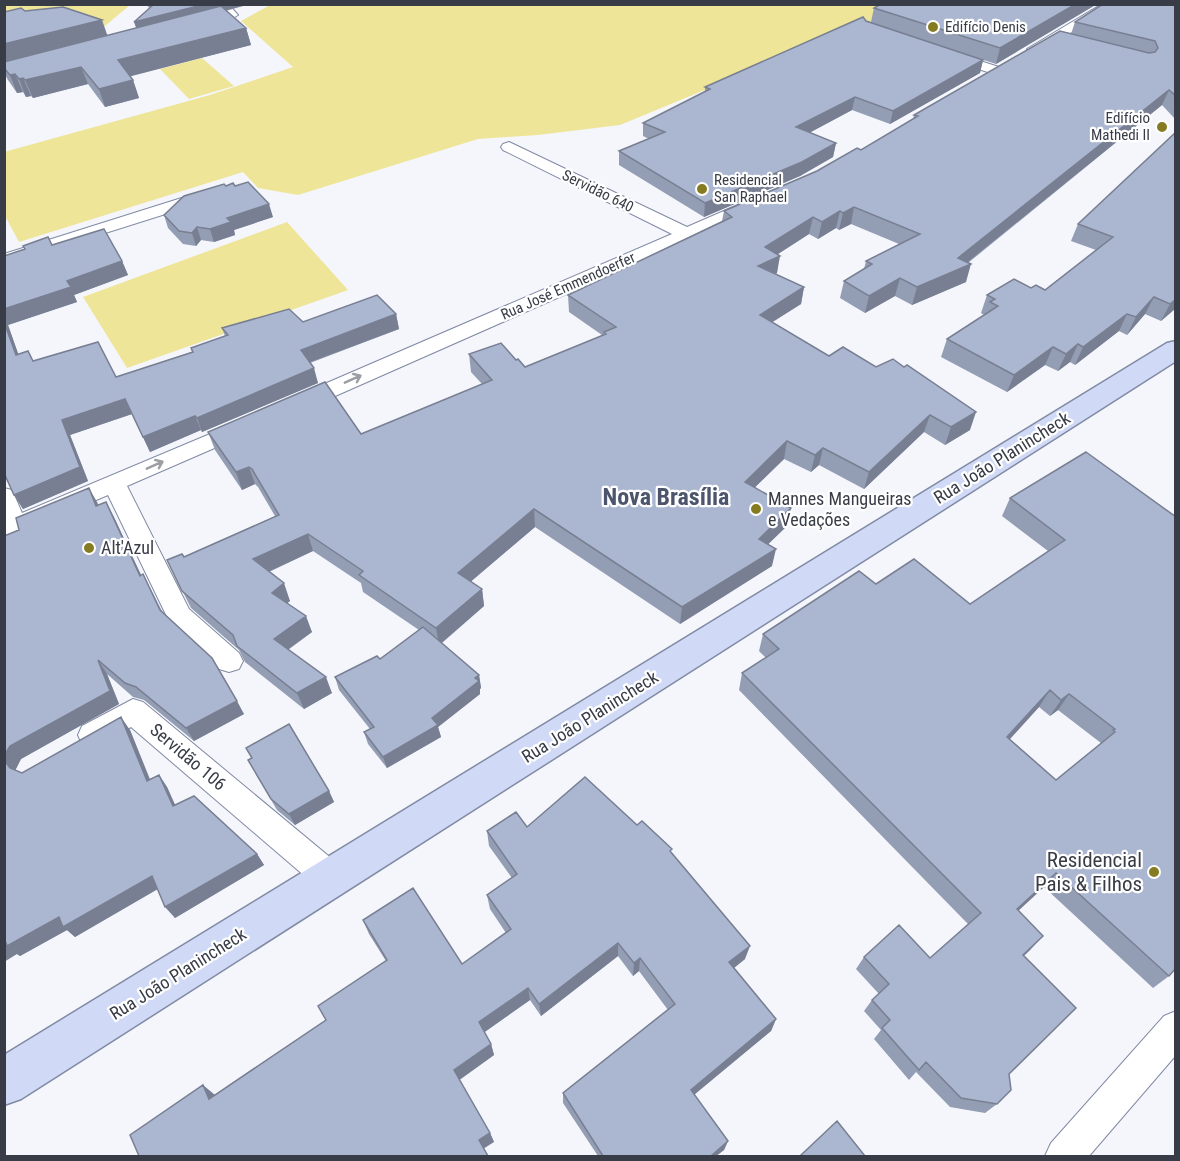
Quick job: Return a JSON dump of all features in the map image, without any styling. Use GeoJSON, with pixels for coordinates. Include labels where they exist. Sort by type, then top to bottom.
{"type":"FeatureCollection","features":[{"type":"Feature","properties":{"kind":"main road","name":"Rua João Planincheck"},"geometry":{"type":"LineString","coordinates":[[4,1082],[1176,350]]}},
{"type":"Feature","properties":{"kind":"street"},"geometry":{"type":"LineString","coordinates":[[977,82],[1112,4]]}},
{"type":"Feature","properties":{"kind":"street"},"geometry":{"type":"LineString","coordinates":[[1052,39],[1075,44]]}},
{"type":"Feature","properties":{"kind":"street"},"geometry":{"type":"LineString","coordinates":[[933,49],[997,71]]}},
{"type":"Feature","properties":{"kind":"street","name":"Servidão 640"},"geometry":{"type":"LineString","coordinates":[[509,147],[686,234]]}},
{"type":"Feature","properties":{"kind":"street"},"geometry":{"type":"LineString","coordinates":[[4,260],[225,189]]}},
{"type":"Feature","properties":{"kind":"street","name":"Rua José Emmendoerfer"},"geometry":{"type":"LineString","coordinates":[[287,408],[774,196]]}},
{"type":"Feature","properties":{"kind":"street"},"geometry":{"type":"LineString","coordinates":[[4,496],[9,528],[254,422]]}},
{"type":"Feature","properties":{"kind":"street"},"geometry":{"type":"LineString","coordinates":[[114,483],[179,616],[229,661]]}},
{"type":"Feature","properties":{"kind":"street","name":"Servidão 106"},"geometry":{"type":"LineString","coordinates":[[73,746],[133,711],[332,879]]}},
{"type":"Feature","properties":{"kind":"street"},"geometry":{"type":"LineString","coordinates":[[1064,1156],[1176,1028]]}},
{"type":"Feature","properties":{"kind":"shaded area"},"geometry":{"type":"Polygon","coordinates":[[[5,5],[130,5],[99,31],[5,26],[5,5]]]}},
{"type":"Feature","properties":{"kind":"shaded area"},"geometry":{"type":"Polygon","coordinates":[[[270,5],[911,5],[620,125],[538,135],[478,139],[298,195],[258,188],[243,172],[19,242],[5,216],[4,152],[210,95],[293,67],[241,21],[270,5]]]}},
{"type":"Feature","properties":{"kind":"shaded area"},"geometry":{"type":"Polygon","coordinates":[[[202,58],[234,86],[189,99],[160,69],[202,58]]]}},
{"type":"Feature","properties":{"kind":"shaded area"},"geometry":{"type":"Polygon","coordinates":[[[287,222],[348,290],[127,368],[83,297],[287,222]]]}},
{"type":"Feature","properties":{"kind":"building"},"geometry":{"type":"Polygon","coordinates":[[[153,4],[206,4],[134,22],[153,4]]]}},
{"type":"Feature","properties":{"kind":"building"},"geometry":{"type":"Polygon","coordinates":[[[881,4],[1076,4],[1000,48],[874,8],[881,4]]]}},
{"type":"Feature","properties":{"kind":"building"},"geometry":{"type":"Polygon","coordinates":[[[1103,4],[1176,4],[1176,96],[1169,90],[958,258],[971,264],[917,287],[900,278],[869,296],[844,281],[872,264],[866,261],[920,234],[854,207],[843,213],[840,211],[822,222],[813,217],[765,247],[780,256],[758,266],[804,287],[760,315],[829,356],[843,347],[876,367],[893,359],[904,367],[907,365],[976,412],[951,427],[930,415],[869,472],[823,448],[815,455],[787,441],[745,482],[791,508],[759,539],[776,549],[682,607],[534,509],[458,573],[482,589],[436,628],[359,575],[363,571],[308,534],[253,559],[284,583],[272,593],[306,616],[274,639],[326,677],[297,693],[237,646],[233,635],[182,591],[167,560],[182,554],[184,557],[279,515],[252,469],[249,467],[236,472],[208,432],[325,382],[361,434],[492,380],[469,354],[501,343],[525,367],[606,334],[604,332],[616,327],[568,295],[732,217],[724,211],[817,171],[857,148],[861,150],[918,116],[914,115],[1060,31],[1149,53],[1155,52],[1158,48],[1155,41],[1075,22],[1103,4]]]}},
{"type":"Feature","properties":{"kind":"building"},"geometry":{"type":"Polygon","coordinates":[[[221,6],[246,28],[118,60],[133,80],[99,89],[81,67],[25,80],[19,79],[15,74],[10,75],[4,68],[4,62],[221,6]]]}},
{"type":"Feature","properties":{"kind":"building"},"geometry":{"type":"Polygon","coordinates":[[[63,7],[102,20],[4,44],[4,12],[21,8],[25,11],[63,7]]]}},
{"type":"Feature","properties":{"kind":"building"},"geometry":{"type":"Polygon","coordinates":[[[863,17],[866,21],[983,60],[893,111],[855,97],[796,127],[836,143],[802,162],[705,203],[619,151],[665,132],[643,123],[710,89],[705,87],[863,17]]]}},
{"type":"Feature","properties":{"kind":"building"},"geometry":{"type":"Polygon","coordinates":[[[1176,132],[1176,299],[1170,304],[1154,297],[1136,317],[1127,314],[1083,347],[1078,344],[1066,354],[1053,347],[1014,375],[947,339],[998,306],[990,302],[995,299],[987,295],[1014,279],[1031,288],[1036,285],[1045,290],[1113,237],[1078,224],[1176,132]]]}},
{"type":"Feature","properties":{"kind":"building"},"geometry":{"type":"Polygon","coordinates":[[[248,182],[269,204],[227,218],[231,222],[210,229],[197,227],[192,233],[179,231],[164,215],[184,196],[224,184],[226,186],[233,183],[235,186],[248,182]]]}},
{"type":"Feature","properties":{"kind":"building"},"geometry":{"type":"Polygon","coordinates":[[[104,229],[122,261],[67,281],[71,287],[4,309],[4,256],[25,249],[23,246],[48,237],[52,245],[104,229]]]}},
{"type":"Feature","properties":{"kind":"building"},"geometry":{"type":"Polygon","coordinates":[[[377,295],[396,314],[301,350],[314,368],[197,418],[195,416],[143,437],[125,399],[62,420],[80,467],[14,495],[4,473],[4,322],[16,355],[28,351],[33,361],[98,342],[116,377],[193,352],[191,348],[228,335],[222,328],[289,309],[303,322],[377,295]]]}},
{"type":"Feature","properties":{"kind":"building"},"geometry":{"type":"Polygon","coordinates":[[[1086,452],[1176,517],[1176,968],[1169,976],[1056,873],[1017,909],[1043,936],[1023,955],[1076,1008],[1009,1074],[1011,1090],[997,1104],[961,1098],[926,1062],[919,1070],[882,1028],[890,1020],[872,1000],[889,984],[864,957],[899,925],[930,958],[981,913],[742,673],[779,649],[763,634],[859,571],[876,584],[914,559],[970,604],[1065,540],[1010,498],[1086,452]],[[1050,690],[1007,737],[1056,780],[1115,732],[1113,730],[1115,729],[1069,694],[1061,700],[1050,690]]]}},
{"type":"Feature","properties":{"kind":"building"},"geometry":{"type":"Polygon","coordinates":[[[89,488],[96,506],[106,502],[140,576],[143,574],[160,610],[212,658],[237,701],[186,728],[136,687],[125,683],[98,660],[110,691],[10,746],[4,756],[4,536],[19,530],[16,518],[89,488]]]}},
{"type":"Feature","properties":{"kind":"building"},"geometry":{"type":"Polygon","coordinates":[[[423,627],[479,675],[475,678],[479,681],[432,718],[438,725],[383,757],[364,732],[374,727],[335,677],[377,656],[380,659],[423,627]]]}},
{"type":"Feature","properties":{"kind":"building"},"geometry":{"type":"Polygon","coordinates":[[[121,717],[147,781],[159,775],[173,806],[194,796],[257,854],[165,907],[152,876],[63,927],[59,917],[7,946],[6,943],[4,944],[4,760],[10,768],[22,773],[121,717]]]}},
{"type":"Feature","properties":{"kind":"building"},"geometry":{"type":"Polygon","coordinates":[[[289,724],[329,791],[289,814],[271,799],[248,760],[252,758],[246,748],[289,724]]]}},
{"type":"Feature","properties":{"kind":"building"},"geometry":{"type":"Polygon","coordinates":[[[585,777],[637,825],[642,821],[672,849],[670,851],[750,946],[729,962],[776,1019],[691,1090],[728,1141],[711,1156],[603,1156],[563,1093],[675,1004],[640,958],[634,963],[618,943],[539,1004],[528,988],[479,1022],[491,1044],[454,1070],[490,1133],[479,1140],[488,1156],[139,1156],[130,1135],[203,1085],[209,1099],[326,1020],[318,1006],[387,960],[363,920],[413,888],[462,964],[511,929],[487,895],[517,874],[487,831],[516,812],[527,827],[585,777]]]}},
{"type":"Feature","properties":{"kind":"building"},"geometry":{"type":"Polygon","coordinates":[[[837,1121],[865,1156],[800,1156],[837,1121]]]}},
{"type":"Feature","properties":{"kind":"place","name":"Edifício Denis"},"geometry":{"type":"Point","coordinates":[933,27]}},
{"type":"Feature","properties":{"kind":"place","name":"Edifício Mathedi II"},"geometry":{"type":"Point","coordinates":[1162,127]}},
{"type":"Feature","properties":{"kind":"place","name":"Residencial San Raphael"},"geometry":{"type":"Point","coordinates":[702,189]}},
{"type":"Feature","properties":{"kind":"place","name":"Mannes Mangueiras e Vedações"},"geometry":{"type":"Point","coordinates":[756,509]}},
{"type":"Feature","properties":{"kind":"place","name":"Alt'Azul"},"geometry":{"type":"Point","coordinates":[89,548]}},
{"type":"Feature","properties":{"kind":"place","name":"Residencial Pais & Filhos"},"geometry":{"type":"Point","coordinates":[1154,872]}},
{"type":"Feature","properties":{"kind":"district","name":"Nova Brasília"},"geometry":{"type":"Point","coordinates":[666,497]}}]}
